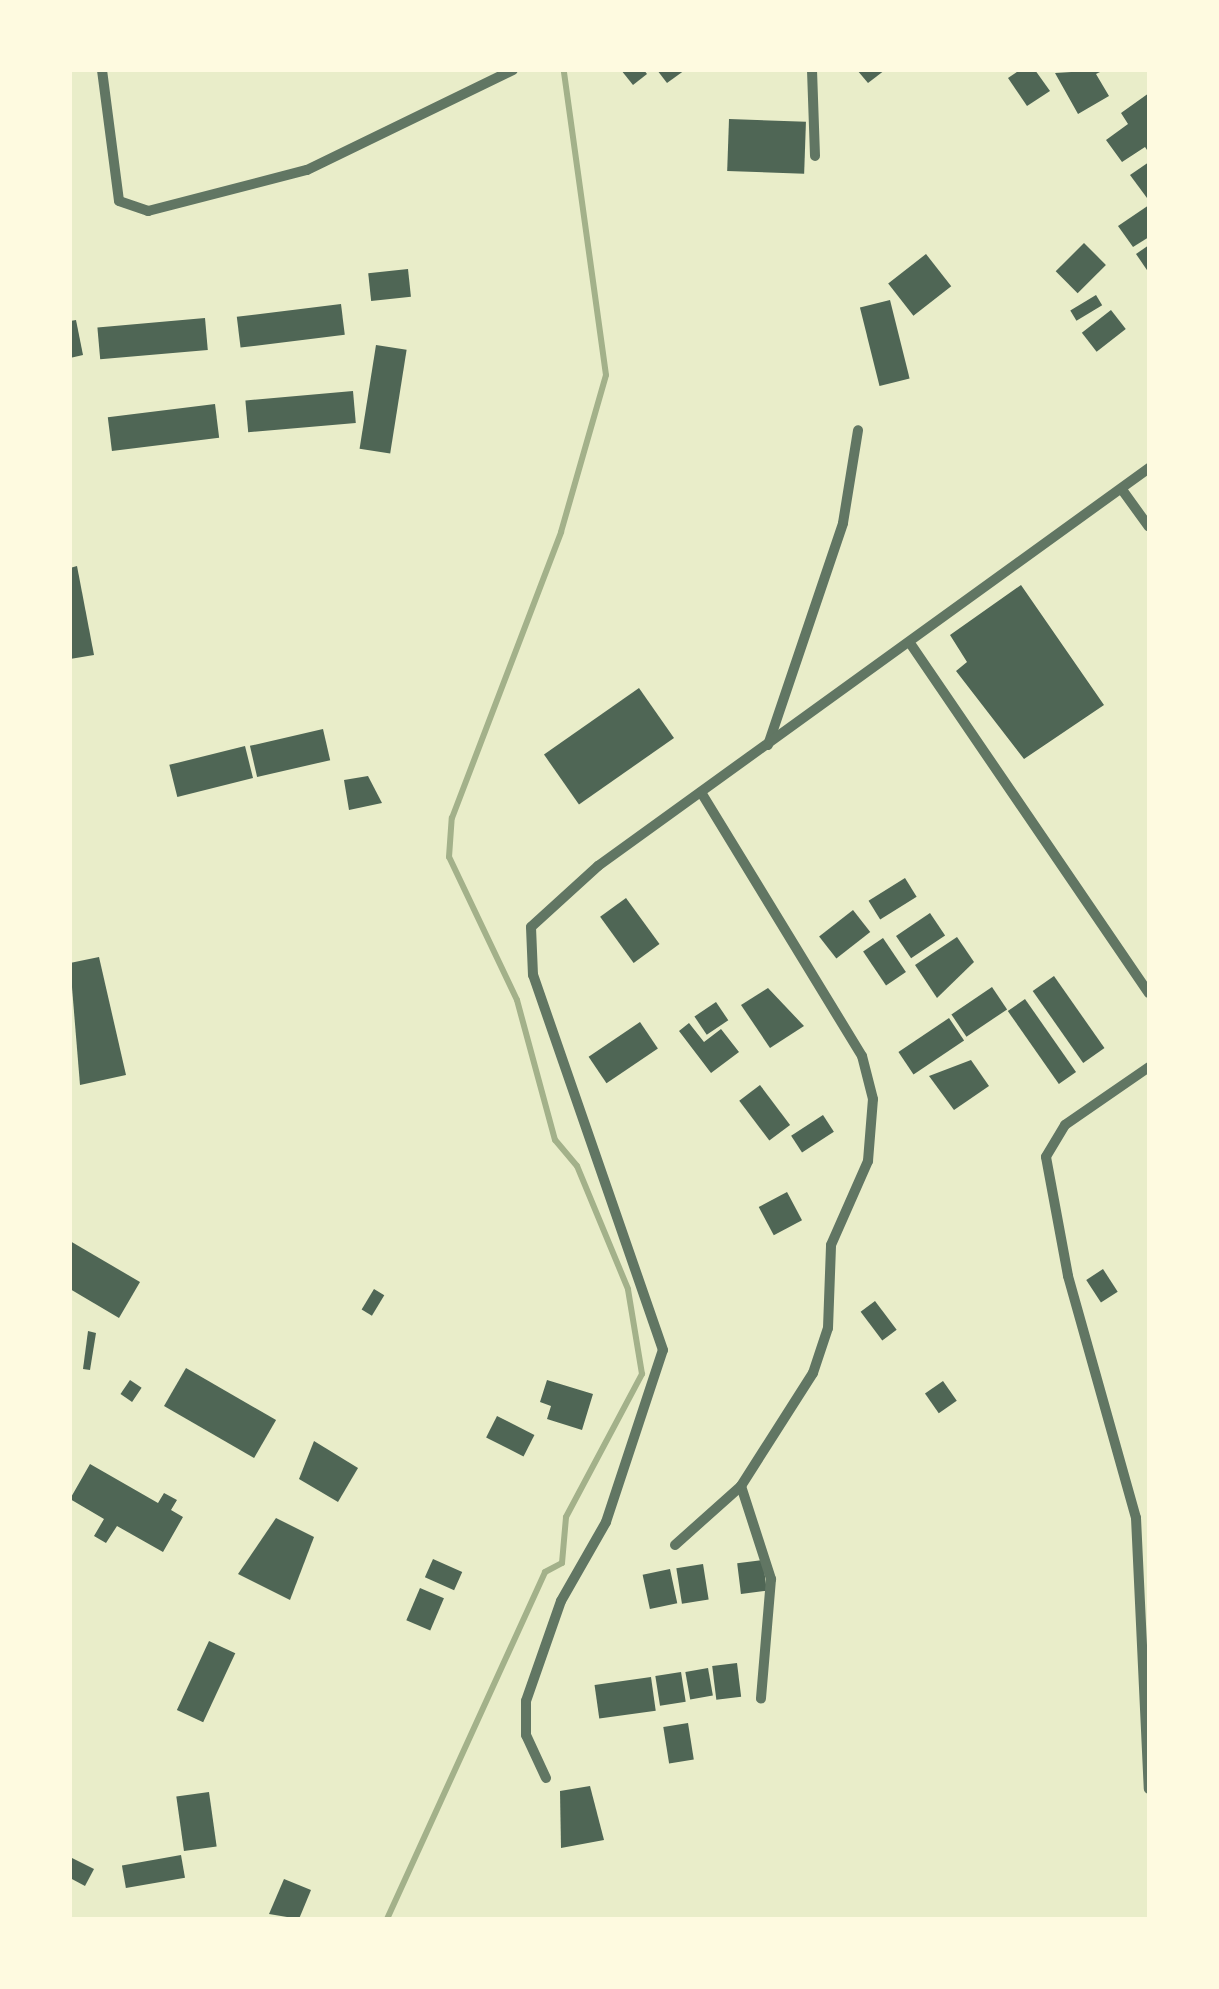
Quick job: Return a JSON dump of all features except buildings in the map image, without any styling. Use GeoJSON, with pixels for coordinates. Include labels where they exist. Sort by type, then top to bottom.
{"type":"FeatureCollection","features":[{"type":"Feature","properties":{"kind":"street"},"geometry":{"type":"LineString","coordinates":[[102,70],[119,201],[148,212],[307,170],[513,70]]}},
{"type":"Feature","properties":{"kind":"street"},"geometry":{"type":"LineString","coordinates":[[812,70],[815,156]]}},
{"type":"Feature","properties":{"kind":"street"},"geometry":{"type":"LineString","coordinates":[[768,746],[838,542],[858,430]]}},
{"type":"Feature","properties":{"kind":"street"},"geometry":{"type":"LineString","coordinates":[[546,1778],[526,1735],[526,1701],[561,1601],[606,1522],[663,1350],[538,991],[531,927],[539,912],[701,792],[912,646],[1149,468]]}},
{"type":"Feature","properties":{"kind":"street"},"geometry":{"type":"LineString","coordinates":[[1123,491],[1149,527]]}},
{"type":"Feature","properties":{"kind":"street"},"geometry":{"type":"LineString","coordinates":[[912,646],[1149,993]]}},
{"type":"Feature","properties":{"kind":"street"},"geometry":{"type":"LineString","coordinates":[[675,1546],[741,1486],[813,1373],[828,1328],[831,1245],[868,1161],[873,1099],[862,1056],[701,792]]}},
{"type":"Feature","properties":{"kind":"street"},"geometry":{"type":"LineString","coordinates":[[1149,1067],[1065,1125],[1046,1158],[1068,1276],[1136,1518],[1149,1789]]}},
{"type":"Feature","properties":{"kind":"street"},"geometry":{"type":"LineString","coordinates":[[741,1486],[771,1578],[762,1700]]}},
{"type":"Feature","properties":{"kind":"waterway"},"geometry":{"type":"LineString","coordinates":[[387,1919],[545,1572],[562,1563],[566,1517],[642,1374],[628,1289],[577,1166],[555,1140],[517,1000],[449,857],[452,818],[561,532],[606,375],[564,72]]}}]}
